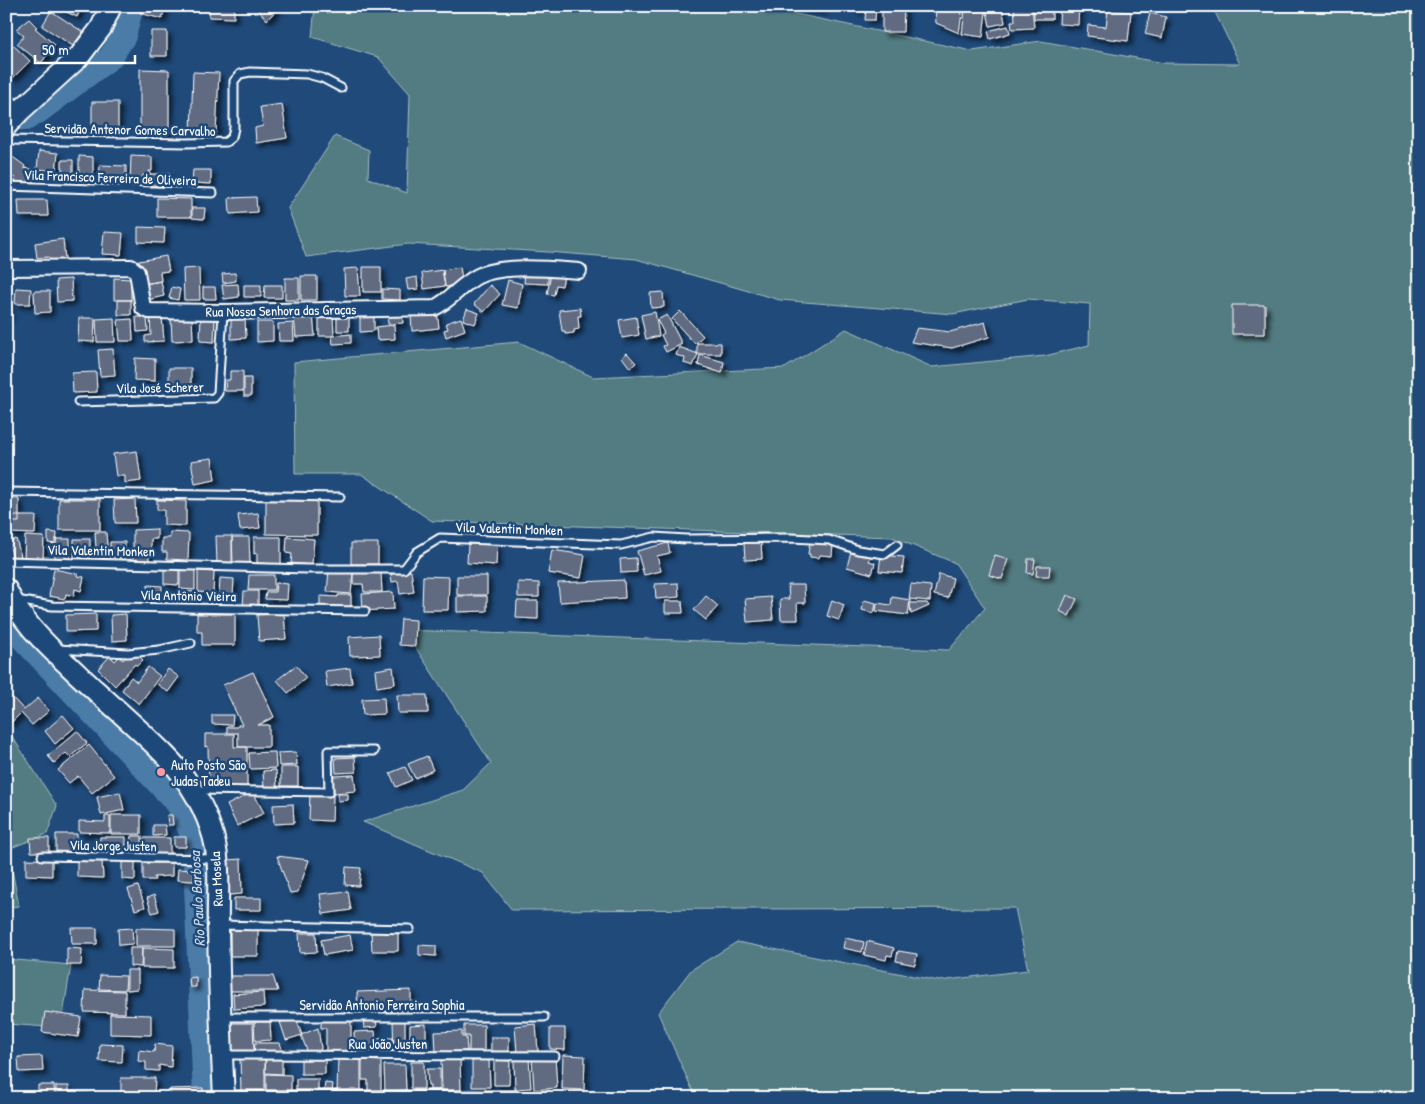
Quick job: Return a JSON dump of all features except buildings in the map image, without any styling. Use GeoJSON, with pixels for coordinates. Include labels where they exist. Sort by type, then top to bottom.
{"type":"FeatureCollection","features":[{"type":"Feature","properties":{"kind":"street"},"geometry":{"type":"LineString","coordinates":[[6,126],[13,106],[78,58],[101,28],[111,6]]}},
{"type":"Feature","properties":{"kind":"street","name":"Rua Nossa Senhora das Graças"},"geometry":{"type":"LineString","coordinates":[[6,268],[128,266],[137,272],[143,308],[149,311],[223,312],[434,308],[444,303],[478,276],[488,273],[541,268],[579,271]]}},
{"type":"Feature","properties":{"kind":"street","name":"Rua Mosela"},"geometry":{"type":"LineString","coordinates":[[8,594],[27,623],[50,649],[161,750],[194,790],[212,830],[218,858],[218,925],[224,1096]]}},
{"type":"Feature","properties":{"kind":"lane","name":"Servidão Antenor Gomes Carvalho"},"geometry":{"type":"LineString","coordinates":[[6,140],[226,142],[232,137],[234,128],[234,81],[240,74],[250,72],[307,74],[322,78],[341,88]]}},
{"type":"Feature","properties":{"kind":"lane","name":"Vila Francisco Ferreira de Oliveira"},"geometry":{"type":"LineString","coordinates":[[6,186],[213,193]]}},
{"type":"Feature","properties":{"kind":"lane","name":"Vila José Scherer"},"geometry":{"type":"LineString","coordinates":[[78,402],[214,398],[218,393],[223,312]]}},
{"type":"Feature","properties":{"kind":"lane"},"geometry":{"type":"LineString","coordinates":[[6,492],[340,497]]}},
{"type":"Feature","properties":{"kind":"lane","name":"Vila Valentin Monken"},"geometry":{"type":"LineString","coordinates":[[6,561],[308,569],[404,569],[417,552],[440,538],[621,545],[654,538],[792,538],[829,540],[858,550],[885,554],[897,545]]}},
{"type":"Feature","properties":{"kind":"lane","name":"Vila Antônio Vieira"},"geometry":{"type":"LineString","coordinates":[[8,594],[52,606],[365,611]]}},
{"type":"Feature","properties":{"kind":"lane"},"geometry":{"type":"LineString","coordinates":[[50,649],[128,653],[159,650],[192,643]]}},
{"type":"Feature","properties":{"kind":"lane"},"geometry":{"type":"LineString","coordinates":[[194,790],[329,792],[328,751],[374,751]]}},
{"type":"Feature","properties":{"kind":"lane","name":"Vila Jorge Justen"},"geometry":{"type":"LineString","coordinates":[[42,856],[218,858]]}},
{"type":"Feature","properties":{"kind":"lane"},"geometry":{"type":"LineString","coordinates":[[218,925],[410,929]]}},
{"type":"Feature","properties":{"kind":"lane","name":"Servidão Antonio Ferreira Sophia"},"geometry":{"type":"LineString","coordinates":[[221,1016],[544,1017]]}},
{"type":"Feature","properties":{"kind":"lane","name":"Rua João Justen"},"geometry":{"type":"LineString","coordinates":[[222,1055],[554,1056]]}},
{"type":"Feature","properties":{"kind":"lane"},"geometry":{"type":"LineString","coordinates":[[224,1096],[515,1096]]}},
{"type":"Feature","properties":{"kind":"green space"},"geometry":{"type":"Polygon","coordinates":[[[315,6],[758,6],[972,51],[1041,41],[1164,63],[1240,64],[1212,6],[1419,6],[1419,1098],[696,1098],[658,1013],[691,970],[737,942],[939,981],[1028,970],[1015,908],[512,910],[483,873],[363,822],[463,790],[491,763],[404,630],[949,650],[985,608],[955,563],[892,537],[432,521],[361,474],[295,474],[294,362],[519,342],[593,377],[785,368],[846,329],[932,367],[1045,356],[1089,345],[1090,304],[1028,299],[953,314],[780,300],[636,259],[548,252],[408,244],[306,257],[288,208],[335,136],[369,150],[368,178],[407,193],[410,94],[378,57],[312,37],[315,6]]]}},
{"type":"Feature","properties":{"kind":"green space"},"geometry":{"type":"Polygon","coordinates":[[[6,727],[57,806],[47,834],[8,849],[19,906],[6,908],[6,727]]]}},
{"type":"Feature","properties":{"kind":"green space"},"geometry":{"type":"Polygon","coordinates":[[[6,959],[71,965],[61,1028],[6,1024],[6,959]]]}},
{"type":"Feature","properties":{"kind":"waterway","name":"Rio Paulo Barbosa"},"geometry":{"type":"LineString","coordinates":[[21,118],[26,119],[38,112],[110,58],[124,36],[132,6]]}},
{"type":"Feature","properties":{"kind":"waterway","name":"Rio Paulo Barbosa"},"geometry":{"type":"LineString","coordinates":[[6,621],[178,804],[194,839],[205,1098]]}},
{"type":"Feature","properties":{"kind":"place","name":"Auto Posto São Judas Tadeu"},"geometry":{"type":"Point","coordinates":[161,772]}}]}
